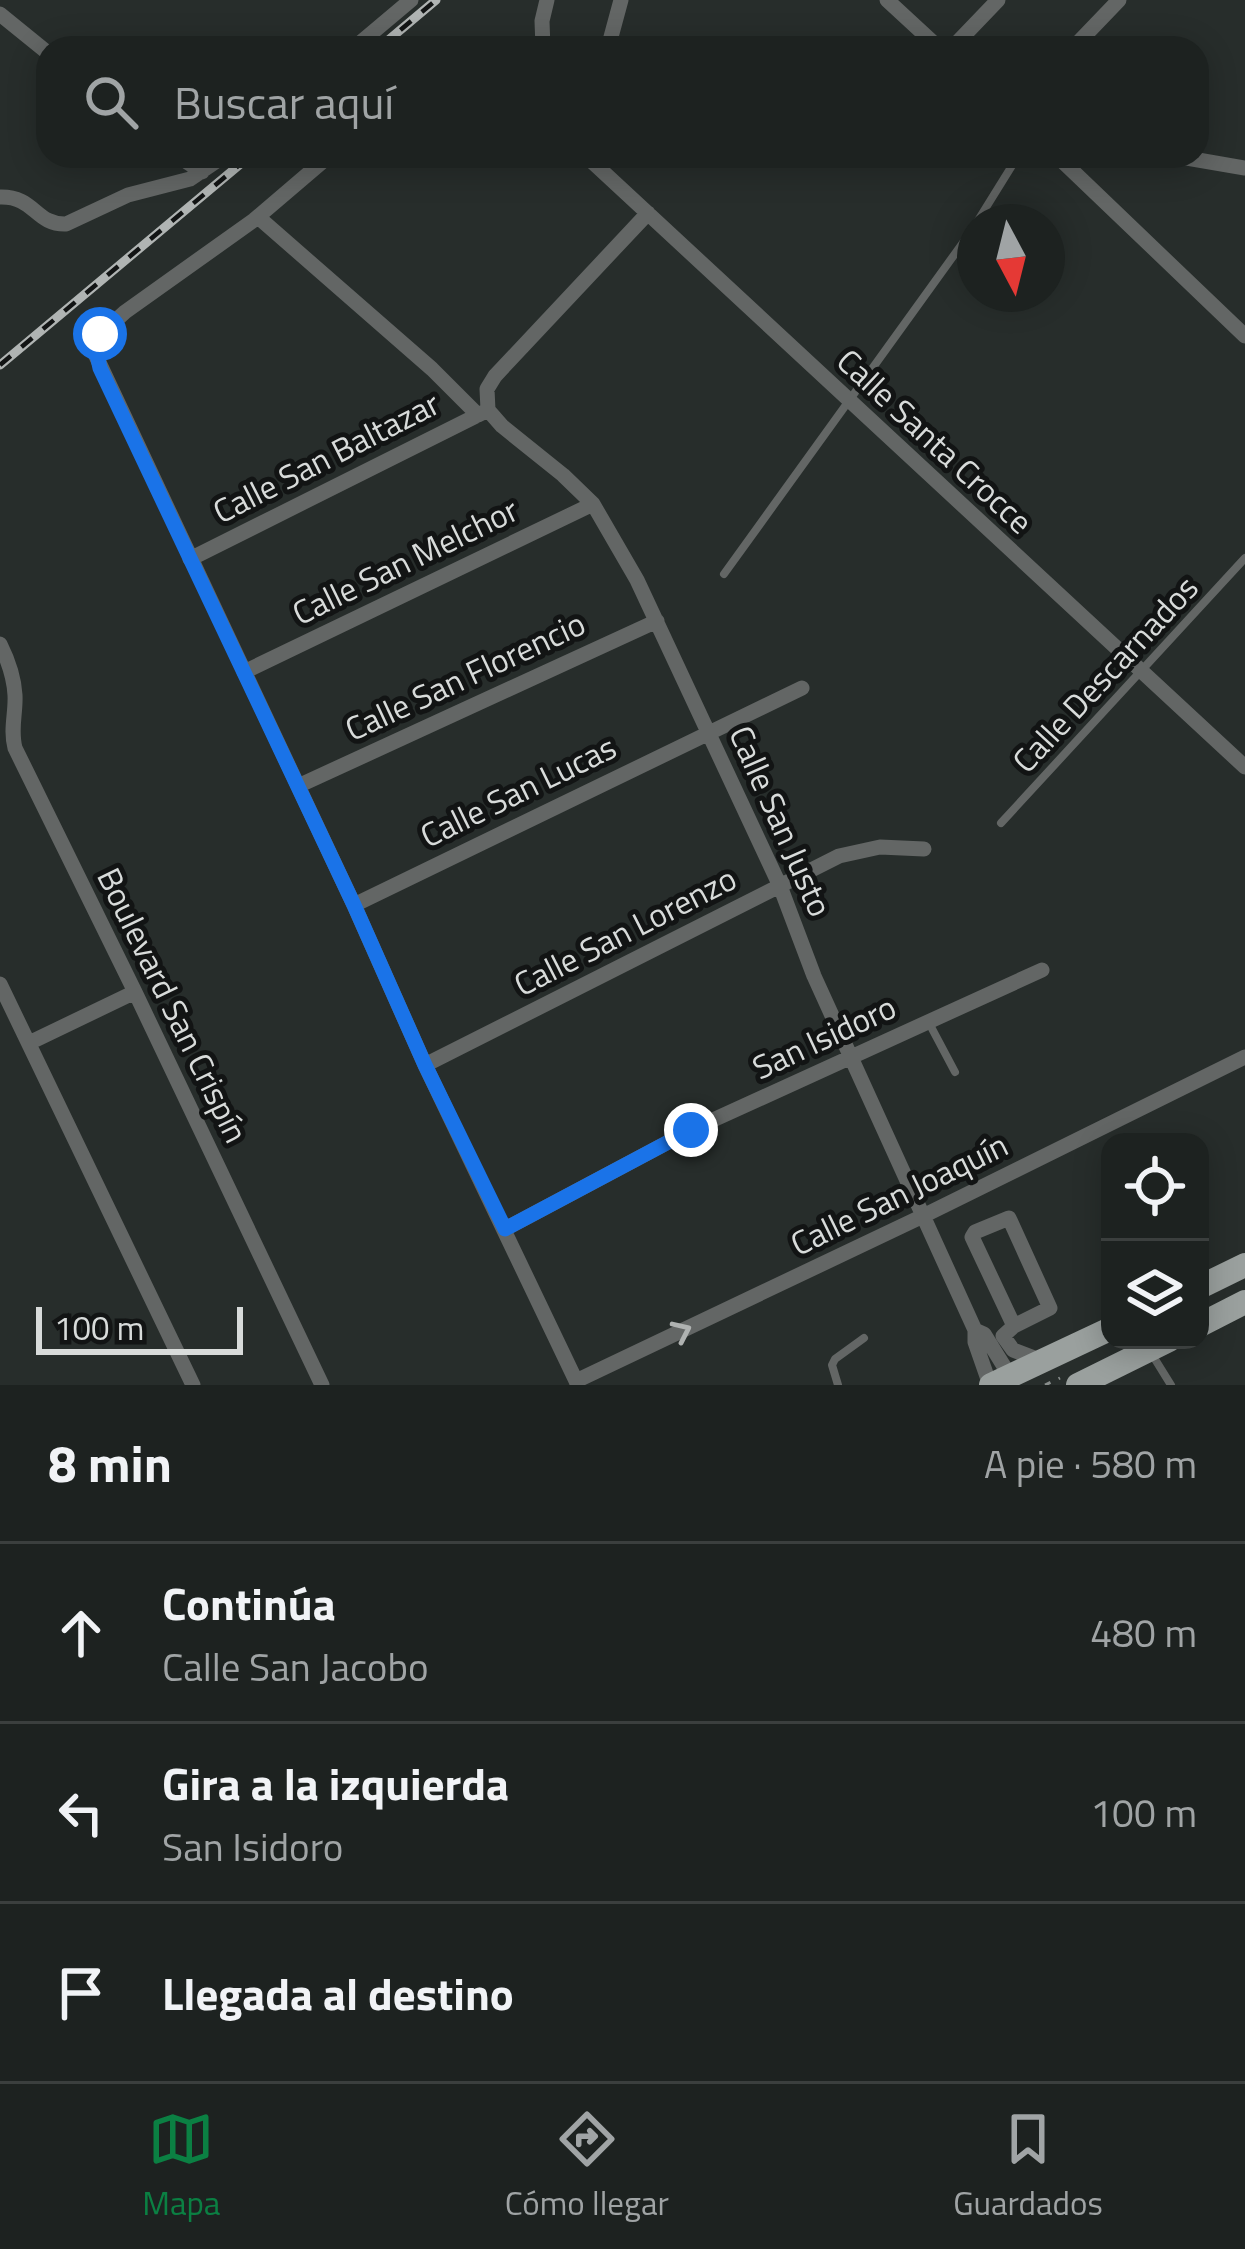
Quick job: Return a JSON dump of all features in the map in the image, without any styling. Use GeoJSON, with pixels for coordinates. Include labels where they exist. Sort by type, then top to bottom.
{"type":"FeatureCollection","features":[{"type":"Feature","properties":{"kind":"main road"},"geometry":{"type":"LineString","coordinates":[[1209,1283],[1245,1265]]}},
{"type":"Feature","properties":{"kind":"main road"},"geometry":{"type":"LineString","coordinates":[[1209,1320],[1245,1302]]}},
{"type":"Feature","properties":{"kind":"main road"},"geometry":{"type":"LineString","coordinates":[[997,1382],[1101,1333]]}},
{"type":"Feature","properties":{"kind":"main road"},"geometry":{"type":"LineString","coordinates":[[1078,1385],[1151,1349]]}},
{"type":"Feature","properties":{"kind":"street"},"geometry":{"type":"LineString","coordinates":[[368,36],[412,0]]}},
{"type":"Feature","properties":{"kind":"street"},"geometry":{"type":"LineString","coordinates":[[543,36],[547,0]]}},
{"type":"Feature","properties":{"kind":"street"},"geometry":{"type":"LineString","coordinates":[[611,36],[621,0]]}},
{"type":"Feature","properties":{"kind":"street"},"geometry":{"type":"LineString","coordinates":[[886,0],[926,36]]}},
{"type":"Feature","properties":{"kind":"street"},"geometry":{"type":"LineString","coordinates":[[964,36],[998,0]]}},
{"type":"Feature","properties":{"kind":"street"},"geometry":{"type":"LineString","coordinates":[[1084,36],[1119,0]]}},
{"type":"Feature","properties":{"kind":"street"},"geometry":{"type":"LineString","coordinates":[[0,14],[36,43]]}},
{"type":"Feature","properties":{"kind":"street"},"geometry":{"type":"LineString","coordinates":[[1209,162],[1245,168]]}},
{"type":"Feature","properties":{"kind":"street"},"geometry":{"type":"LineString","coordinates":[[0,196],[20,199],[61,225],[132,193],[187,180],[189,168]]}},
{"type":"Feature","properties":{"kind":"street"},"geometry":{"type":"LineString","coordinates":[[315,168],[258,217],[125,311],[100,334],[96,344],[100,368],[577,1383]]}},
{"type":"Feature","properties":{"kind":"street","name":"Calle Santa Crocce"},"geometry":{"type":"LineString","coordinates":[[599,168],[1245,767]]}},
{"type":"Feature","properties":{"kind":"street"},"geometry":{"type":"LineString","coordinates":[[1070,168],[1244,333]]}},
{"type":"Feature","properties":{"kind":"street"},"geometry":{"type":"LineString","coordinates":[[483,412],[487,388],[495,376],[647,213]]}},
{"type":"Feature","properties":{"kind":"street","name":"Calle San Justo"},"geometry":{"type":"LineString","coordinates":[[258,217],[593,504],[658,621],[709,731],[923,1216],[975,1330],[984,1334],[997,1382]]}},
{"type":"Feature","properties":{"kind":"street","name":"Calle San Baltazar"},"geometry":{"type":"LineString","coordinates":[[190,559],[483,412]]}},
{"type":"Feature","properties":{"kind":"street","name":"Calle San Melchor"},"geometry":{"type":"LineString","coordinates":[[244,672],[593,504]]}},
{"type":"Feature","properties":{"kind":"street","name":"Calle San Florencio"},"geometry":{"type":"LineString","coordinates":[[298,786],[658,621]]}},
{"type":"Feature","properties":{"kind":"street","name":"Boulevard San Crispín"},"geometry":{"type":"LineString","coordinates":[[0,644],[16,698],[15,748],[322,1385]]}},
{"type":"Feature","properties":{"kind":"street","name":"Calle San Lucas"},"geometry":{"type":"LineString","coordinates":[[354,905],[802,688]]}},
{"type":"Feature","properties":{"kind":"street","name":"Calle San Lorenzo"},"geometry":{"type":"LineString","coordinates":[[425,1065],[854,851],[924,849]]}},
{"type":"Feature","properties":{"kind":"street","name":"San Isidoro"},"geometry":{"type":"LineString","coordinates":[[505,1229],[691,1130],[1042,970]]}},
{"type":"Feature","properties":{"kind":"street"},"geometry":{"type":"LineString","coordinates":[[0,984],[193,1385]]}},
{"type":"Feature","properties":{"kind":"street"},"geometry":{"type":"LineString","coordinates":[[29,1043],[135,992]]}},
{"type":"Feature","properties":{"kind":"street","name":"Calle San Joaquín"},"geometry":{"type":"LineString","coordinates":[[577,1383],[1245,1057]]}},
{"type":"Feature","properties":{"kind":"street"},"geometry":{"type":"LineString","coordinates":[[1014,1326],[972,1237],[1009,1218],[1050,1309],[1004,1336],[1013,1350],[1042,1361]]}},
{"type":"Feature","properties":{"kind":"lane"},"geometry":{"type":"LineString","coordinates":[[988,204],[1011,168]]}},
{"type":"Feature","properties":{"kind":"lane"},"geometry":{"type":"LineString","coordinates":[[724,574],[957,250]]}},
{"type":"Feature","properties":{"kind":"lane","name":"Calle Descarnados"},"geometry":{"type":"LineString","coordinates":[[1001,823],[1245,558]]}},
{"type":"Feature","properties":{"kind":"lane"},"geometry":{"type":"LineString","coordinates":[[928,1022],[956,1072]]}},
{"type":"Feature","properties":{"kind":"lane"},"geometry":{"type":"LineString","coordinates":[[838,1385],[832,1365],[835,1359],[864,1338]]}},
{"type":"Feature","properties":{"kind":"lane"},"geometry":{"type":"LineString","coordinates":[[1160,1349],[1172,1385]]}},
{"type":"Feature","properties":{"kind":"railway"},"geometry":{"type":"LineString","coordinates":[[393,36],[436,0]]}},
{"type":"Feature","properties":{"kind":"railway"},"geometry":{"type":"LineString","coordinates":[[0,365],[236,168]]}},
{"type":"Feature","properties":{"kind":"route"},"geometry":{"type":"LineString","coordinates":[[100,334],[96,344],[100,368],[505,1229],[691,1130]]}}]}
